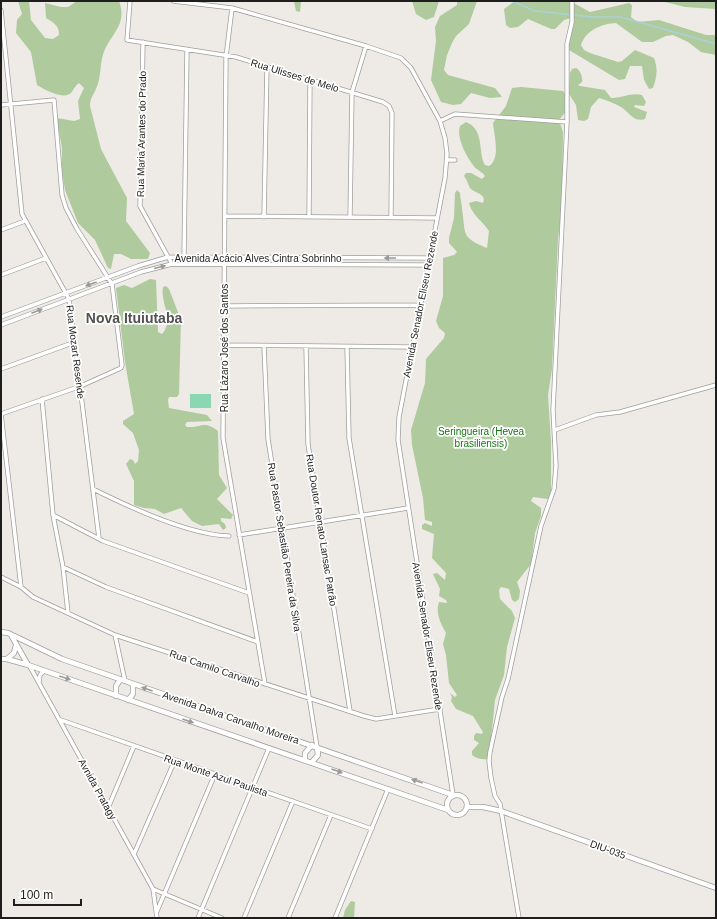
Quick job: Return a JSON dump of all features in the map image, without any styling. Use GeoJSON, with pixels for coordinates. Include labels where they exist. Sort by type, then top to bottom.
{"type":"FeatureCollection","features":[{"type":"Feature","properties":{"kind":"street","name":"Rua Ulisses de Melo"},"geometry":{"type":"LineString","coordinates":[[130,1],[128,40],[226,55],[352,92],[383,102],[389,106],[392,113],[391,217]]}},
{"type":"Feature","properties":{"kind":"street","name":"Avenida Senador Eliseu Rezende"},"geometry":{"type":"LineString","coordinates":[[173,1],[232,8],[366,46],[401,58],[411,68],[440,121],[445,138],[447,160],[398,426],[398,440],[454,795]]}},
{"type":"Feature","properties":{"kind":"street"},"geometry":{"type":"LineString","coordinates":[[519,918],[500,804],[495,796],[491,778],[490,752],[502,697],[508,679],[541,526],[554,489],[556,466],[553,410],[567,122],[567,44],[572,16],[572,1]]}},
{"type":"Feature","properties":{"kind":"street","name":"Rua Lázaro José dos Santos"},"geometry":{"type":"LineString","coordinates":[[232,8],[226,55],[224,438],[265,684]]}},
{"type":"Feature","properties":{"kind":"street","name":"Rua Mozart Resende"},"geometry":{"type":"LineString","coordinates":[[1,10],[12,104],[22,214],[69,299],[99,538]]}},
{"type":"Feature","properties":{"kind":"street","name":"Rua Maria Arantes do Prado"},"geometry":{"type":"LineString","coordinates":[[143,42],[140,206],[172,264]]}},
{"type":"Feature","properties":{"kind":"street"},"geometry":{"type":"LineString","coordinates":[[350,217],[352,92],[366,46]]}},
{"type":"Feature","properties":{"kind":"street"},"geometry":{"type":"LineString","coordinates":[[184,258],[187,49]]}},
{"type":"Feature","properties":{"kind":"street"},"geometry":{"type":"LineString","coordinates":[[264,216],[267,66]]}},
{"type":"Feature","properties":{"kind":"street"},"geometry":{"type":"LineString","coordinates":[[309,217],[310,80]]}},
{"type":"Feature","properties":{"kind":"street"},"geometry":{"type":"LineString","coordinates":[[1,105],[54,100],[64,201],[77,229],[112,284],[122,365],[120,368],[80,386],[1,414],[21,587]]}},
{"type":"Feature","properties":{"kind":"street"},"geometry":{"type":"LineString","coordinates":[[440,121],[455,114],[567,122]]}},
{"type":"Feature","properties":{"kind":"street"},"geometry":{"type":"LineString","coordinates":[[447,160],[455,160]]}},
{"type":"Feature","properties":{"kind":"street"},"geometry":{"type":"LineString","coordinates":[[225,216],[437,218]]}},
{"type":"Feature","properties":{"kind":"street"},"geometry":{"type":"LineString","coordinates":[[1,230],[25,221]]}},
{"type":"Feature","properties":{"kind":"street"},"geometry":{"type":"LineString","coordinates":[[1,275],[46,258]]}},
{"type":"Feature","properties":{"kind":"street","name":"Avenida Acácio Alves Cintra Sobrinho"},"geometry":{"type":"LineString","coordinates":[[1,317],[138,266],[168,258],[429,258]]}},
{"type":"Feature","properties":{"kind":"street","name":"Avenida Acácio Alves Cintra Sobrinho"},"geometry":{"type":"LineString","coordinates":[[1,325],[142,272],[172,264],[428,266]]}},
{"type":"Feature","properties":{"kind":"street"},"geometry":{"type":"LineString","coordinates":[[224,306],[420,305]]}},
{"type":"Feature","properties":{"kind":"street"},"geometry":{"type":"LineString","coordinates":[[1,369],[75,342]]}},
{"type":"Feature","properties":{"kind":"street"},"geometry":{"type":"LineString","coordinates":[[224,345],[412,347]]}},
{"type":"Feature","properties":{"kind":"street","name":"Rua Pastor Sebastião Pereira da Silva"},"geometry":{"type":"LineString","coordinates":[[264,346],[268,439],[317,747]]}},
{"type":"Feature","properties":{"kind":"street","name":"Rua Doutor Renato Lansac Patrão"},"geometry":{"type":"LineString","coordinates":[[306,347],[308,444],[350,711]]}},
{"type":"Feature","properties":{"kind":"street"},"geometry":{"type":"LineString","coordinates":[[347,347],[349,438],[395,716]]}},
{"type":"Feature","properties":{"kind":"street"},"geometry":{"type":"LineString","coordinates":[[555,430],[596,415],[620,412],[716,385]]}},
{"type":"Feature","properties":{"kind":"street"},"geometry":{"type":"LineString","coordinates":[[42,399],[53,515],[63,567],[68,613]]}},
{"type":"Feature","properties":{"kind":"street"},"geometry":{"type":"LineString","coordinates":[[93,489],[156,517],[207,533],[229,536]]}},
{"type":"Feature","properties":{"kind":"street"},"geometry":{"type":"LineString","coordinates":[[239,535],[408,508]]}},
{"type":"Feature","properties":{"kind":"street"},"geometry":{"type":"LineString","coordinates":[[53,515],[99,538],[249,593]]}},
{"type":"Feature","properties":{"kind":"street"},"geometry":{"type":"LineString","coordinates":[[63,567],[106,587],[258,642]]}},
{"type":"Feature","properties":{"kind":"street","name":"Rua Camilo Carvalho"},"geometry":{"type":"LineString","coordinates":[[1,577],[21,587],[33,597],[115,635],[376,719],[440,709]]}},
{"type":"Feature","properties":{"kind":"street","name":"Avenida Dalva Carvalho Moreira"},"geometry":{"type":"LineString","coordinates":[[1,632],[11,635],[62,659],[122,681],[454,795],[464,797],[467,807]]}},
{"type":"Feature","properties":{"kind":"street"},"geometry":{"type":"LineString","coordinates":[[11,635],[28,664]]}},
{"type":"Feature","properties":{"kind":"street"},"geometry":{"type":"LineString","coordinates":[[115,635],[122,681],[116,686],[116,696]]}},
{"type":"Feature","properties":{"kind":"street"},"geometry":{"type":"LineString","coordinates":[[7,659],[14,653],[16,644]]}},
{"type":"Feature","properties":{"kind":"street","name":"Avenida Dalva Carvalho Moreira"},"geometry":{"type":"LineString","coordinates":[[1,659],[28,664],[116,696],[312,762],[448,810],[457,815],[462,813],[467,807]]}},
{"type":"Feature","properties":{"kind":"street","name":"Avnida Pratagy"},"geometry":{"type":"LineString","coordinates":[[28,664],[153,889],[157,918]]}},
{"type":"Feature","properties":{"kind":"street"},"geometry":{"type":"LineString","coordinates":[[39,683],[40,675],[44,671]]}},
{"type":"Feature","properties":{"kind":"street"},"geometry":{"type":"LineString","coordinates":[[128,700],[133,694],[133,684]]}},
{"type":"Feature","properties":{"kind":"street","name":"Rua Monte Azul Paulista"},"geometry":{"type":"LineString","coordinates":[[60,720],[372,829]]}},
{"type":"Feature","properties":{"kind":"street"},"geometry":{"type":"LineString","coordinates":[[305,760],[305,753],[312,745]]}},
{"type":"Feature","properties":{"kind":"street"},"geometry":{"type":"LineString","coordinates":[[108,808],[134,746]]}},
{"type":"Feature","properties":{"kind":"street"},"geometry":{"type":"LineString","coordinates":[[312,762],[318,756],[317,747]]}},
{"type":"Feature","properties":{"kind":"street"},"geometry":{"type":"LineString","coordinates":[[198,918],[269,748]]}},
{"type":"Feature","properties":{"kind":"street"},"geometry":{"type":"LineString","coordinates":[[134,854],[175,760]]}},
{"type":"Feature","properties":{"kind":"street"},"geometry":{"type":"LineString","coordinates":[[156,912],[215,774]]}},
{"type":"Feature","properties":{"kind":"street"},"geometry":{"type":"LineString","coordinates":[[335,918],[388,789]]}},
{"type":"Feature","properties":{"kind":"street"},"geometry":{"type":"LineString","coordinates":[[448,810],[447,802],[454,795]]}},
{"type":"Feature","properties":{"kind":"street"},"geometry":{"type":"LineString","coordinates":[[244,918],[293,801]]}},
{"type":"Feature","properties":{"kind":"street","name":"Avenida Dalva Carvalho Moreira"},"geometry":{"type":"LineString","coordinates":[[467,807],[484,807],[501,811]]}},
{"type":"Feature","properties":{"kind":"street","name":"DIU-035"},"geometry":{"type":"LineString","coordinates":[[501,811],[716,888]]}},
{"type":"Feature","properties":{"kind":"street"},"geometry":{"type":"LineString","coordinates":[[288,918],[331,815]]}},
{"type":"Feature","properties":{"kind":"street"},"geometry":{"type":"LineString","coordinates":[[153,889],[222,918]]}},
{"type":"Feature","properties":{"kind":"green space"},"geometry":{"type":"Polygon","coordinates":[[[18,1],[29,1],[31,20],[45,38],[53,39],[59,35],[59,32],[56,25],[46,18],[45,3],[68,7],[77,1],[119,1],[121,9],[120,21],[103,54],[98,84],[91,99],[90,106],[101,149],[127,198],[126,221],[150,253],[148,259],[131,259],[121,254],[114,254],[111,269],[108,268],[95,240],[78,223],[65,190],[62,172],[62,148],[57,118],[74,121],[80,119],[78,101],[84,88],[79,83],[68,95],[59,95],[37,85],[31,52],[16,33],[17,20],[22,14],[18,1]]]}},
{"type":"Feature","properties":{"kind":"green space"},"geometry":{"type":"Polygon","coordinates":[[[294,1],[301,1],[300,12],[296,11],[294,1]]]}},
{"type":"Feature","properties":{"kind":"green space"},"geometry":{"type":"Polygon","coordinates":[[[412,1],[439,1],[434,17],[426,20],[416,14],[412,1]]]}},
{"type":"Feature","properties":{"kind":"green space"},"geometry":{"type":"Polygon","coordinates":[[[457,1],[477,1],[469,24],[456,36],[452,43],[447,55],[444,70],[448,75],[495,88],[502,97],[490,98],[471,93],[461,104],[453,105],[441,102],[431,80],[436,41],[435,27],[440,16],[457,5],[457,1]]]}},
{"type":"Feature","properties":{"kind":"green space"},"geometry":{"type":"Polygon","coordinates":[[[515,1],[570,1],[590,12],[629,3],[632,5],[631,17],[637,22],[659,20],[706,35],[716,35],[716,55],[701,52],[688,42],[673,35],[666,36],[653,42],[642,42],[616,23],[600,26],[586,35],[581,45],[584,50],[590,53],[618,62],[622,61],[635,50],[654,58],[656,77],[653,88],[649,89],[644,80],[642,66],[630,66],[625,79],[619,80],[569,50],[568,46],[574,24],[574,20],[571,18],[564,20],[555,29],[551,29],[528,19],[518,27],[510,28],[506,25],[504,9],[515,1]]]}},
{"type":"Feature","properties":{"kind":"green space"},"geometry":{"type":"Polygon","coordinates":[[[661,1],[716,1],[716,9],[685,7],[661,1]]]}},
{"type":"Feature","properties":{"kind":"green space"},"geometry":{"type":"Polygon","coordinates":[[[576,68],[582,76],[582,82],[578,85],[580,86],[605,90],[611,98],[634,94],[642,95],[646,102],[644,106],[635,105],[634,107],[647,112],[645,119],[638,120],[621,107],[599,98],[591,107],[588,119],[584,121],[578,120],[576,105],[569,94],[570,73],[572,69],[576,68]]]}},
{"type":"Feature","properties":{"kind":"green space","name":"Seringueira (Hevea brasiliensis)"},"geometry":{"type":"Polygon","coordinates":[[[521,87],[563,91],[566,95],[567,110],[559,120],[563,132],[562,209],[558,239],[552,369],[548,395],[551,442],[551,492],[548,499],[533,497],[531,501],[541,508],[541,516],[535,533],[531,564],[517,582],[520,591],[519,599],[515,602],[512,600],[509,589],[501,587],[499,590],[500,599],[512,611],[515,618],[507,647],[504,675],[495,700],[489,759],[485,759],[472,755],[472,751],[479,743],[474,740],[474,736],[476,733],[482,734],[483,732],[473,716],[456,709],[451,701],[452,697],[450,693],[455,697],[457,695],[449,683],[446,655],[443,644],[446,633],[438,614],[439,602],[447,603],[446,600],[439,596],[440,589],[433,574],[437,573],[445,580],[446,573],[432,558],[434,534],[422,529],[422,525],[425,523],[432,526],[432,522],[425,520],[423,498],[412,445],[411,430],[425,383],[426,359],[444,338],[445,333],[439,328],[436,321],[443,296],[443,258],[454,255],[457,252],[449,243],[449,238],[454,218],[455,193],[457,190],[460,193],[466,234],[472,241],[487,248],[489,231],[475,215],[469,203],[476,201],[483,203],[484,200],[482,195],[470,188],[464,176],[466,173],[471,173],[482,179],[485,176],[474,167],[465,152],[459,135],[460,126],[466,122],[475,129],[478,134],[483,161],[485,165],[489,166],[495,158],[496,152],[493,123],[506,106],[512,88],[521,87]]]}},
{"type":"Feature","properties":{"kind":"green space"},"geometry":{"type":"Polygon","coordinates":[[[150,279],[156,280],[158,332],[162,334],[167,323],[163,299],[163,287],[166,286],[169,289],[181,320],[179,394],[177,397],[169,397],[169,408],[207,415],[212,421],[187,422],[185,425],[187,427],[192,427],[206,425],[218,431],[219,475],[227,488],[217,499],[233,515],[231,519],[221,518],[221,521],[225,524],[226,528],[223,530],[219,524],[202,526],[192,521],[181,508],[164,514],[155,509],[134,505],[134,481],[126,464],[130,459],[133,460],[135,464],[138,461],[139,450],[133,433],[123,424],[123,421],[134,414],[125,362],[116,288],[124,285],[132,288],[150,279]]]}},
{"type":"Feature","properties":{"kind":"green space"},"geometry":{"type":"Polygon","coordinates":[[[190,394],[211,394],[211,408],[190,408],[190,394]]]}},
{"type":"Feature","properties":{"kind":"green space"},"geometry":{"type":"Polygon","coordinates":[[[351,901],[355,902],[354,918],[343,918],[345,910],[351,901]]]}},
{"type":"Feature","properties":{"kind":"waterway"},"geometry":{"type":"LineString","coordinates":[[512,1],[535,11],[593,17],[621,17],[716,44]]}},
{"type":"Feature","properties":{"kind":"district","name":"Nova Ituiutaba"},"geometry":{"type":"Point","coordinates":[134,318]}}]}
